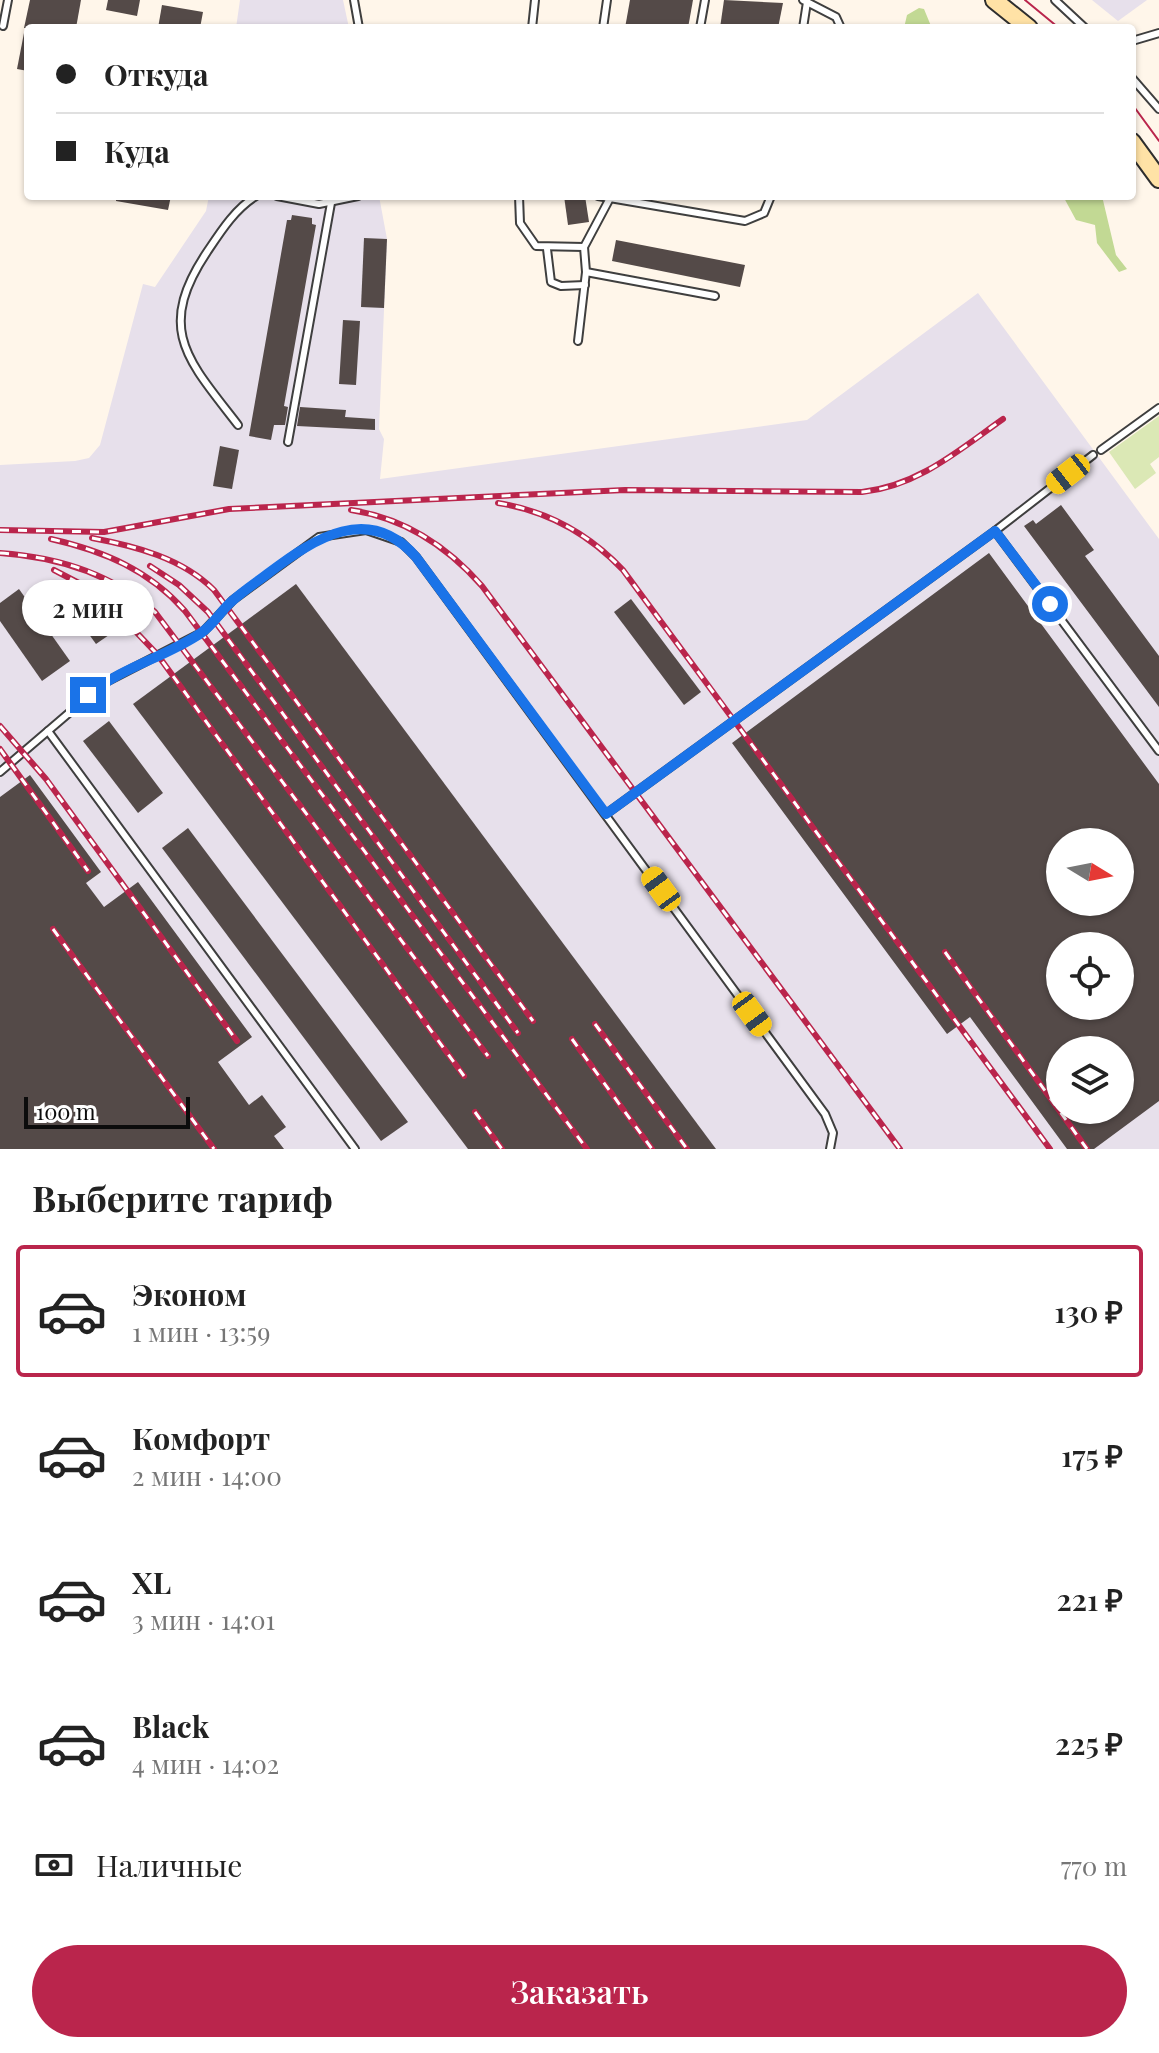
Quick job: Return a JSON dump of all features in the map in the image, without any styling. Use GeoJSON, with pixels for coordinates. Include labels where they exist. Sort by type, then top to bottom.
{"type":"FeatureCollection","features":[{"type":"Feature","properties":{"kind":"main road"},"geometry":{"type":"LineString","coordinates":[[994,0],[1024,24]]}},
{"type":"Feature","properties":{"kind":"main road"},"geometry":{"type":"LineString","coordinates":[[1136,147],[1159,179]]}},
{"type":"Feature","properties":{"kind":"lane"},"geometry":{"type":"LineString","coordinates":[[3,26],[8,0]]}},
{"type":"Feature","properties":{"kind":"lane"},"geometry":{"type":"LineString","coordinates":[[354,0],[358,24]]}},
{"type":"Feature","properties":{"kind":"lane"},"geometry":{"type":"LineString","coordinates":[[532,24],[535,0]]}},
{"type":"Feature","properties":{"kind":"lane"},"geometry":{"type":"LineString","coordinates":[[604,24],[607,0]]}},
{"type":"Feature","properties":{"kind":"lane"},"geometry":{"type":"LineString","coordinates":[[701,24],[705,0]]}},
{"type":"Feature","properties":{"kind":"lane"},"geometry":{"type":"LineString","coordinates":[[1055,0],[1081,24]]}},
{"type":"Feature","properties":{"kind":"lane"},"geometry":{"type":"LineString","coordinates":[[803,24],[805,1],[836,17],[839,24]]}},
{"type":"Feature","properties":{"kind":"lane"},"geometry":{"type":"LineString","coordinates":[[1136,40],[1159,33]]}},
{"type":"Feature","properties":{"kind":"lane"},"geometry":{"type":"LineString","coordinates":[[1136,83],[1159,109]]}},
{"type":"Feature","properties":{"kind":"lane"},"geometry":{"type":"LineString","coordinates":[[238,425],[188,358],[182,347],[178,319],[186,289],[206,253],[233,217],[252,200]]}},
{"type":"Feature","properties":{"kind":"lane"},"geometry":{"type":"LineString","coordinates":[[292,200],[303,203],[343,200]]}},
{"type":"Feature","properties":{"kind":"lane"},"geometry":{"type":"LineString","coordinates":[[519,200],[523,232],[536,246],[547,249],[584,247]]}},
{"type":"Feature","properties":{"kind":"lane"},"geometry":{"type":"LineString","coordinates":[[578,341],[586,272],[584,247],[609,200],[745,221],[764,213],[769,200]]}},
{"type":"Feature","properties":{"kind":"lane"},"geometry":{"type":"LineString","coordinates":[[288,442],[331,203]]}},
{"type":"Feature","properties":{"kind":"lane"},"geometry":{"type":"LineString","coordinates":[[547,249],[551,282],[561,286],[585,285]]}},
{"type":"Feature","properties":{"kind":"lane"},"geometry":{"type":"LineString","coordinates":[[586,272],[715,296]]}},
{"type":"Feature","properties":{"kind":"lane"},"geometry":{"type":"LineString","coordinates":[[1101,450],[1159,408]]}},
{"type":"Feature","properties":{"kind":"lane"},"geometry":{"type":"LineString","coordinates":[[606,814],[995,531],[1093,455]]}},
{"type":"Feature","properties":{"kind":"lane"},"geometry":{"type":"LineString","coordinates":[[0,772],[104,683],[203,632],[233,600],[308,543],[344,531],[366,530],[401,542],[416,557],[825,1114],[833,1133],[830,1149]]}},
{"type":"Feature","properties":{"kind":"lane"},"geometry":{"type":"LineString","coordinates":[[995,531],[1159,751]]}},
{"type":"Feature","properties":{"kind":"lane"},"geometry":{"type":"LineString","coordinates":[[48,731],[355,1149]]}},
{"type":"Feature","properties":{"kind":"shaded area"},"geometry":{"type":"Polygon","coordinates":[[[240,0],[343,0],[348,24],[237,24],[240,0]]]}},
{"type":"Feature","properties":{"kind":"shaded area"},"geometry":{"type":"Polygon","coordinates":[[[1092,0],[1147,0],[1118,21],[1092,0]]]}},
{"type":"Feature","properties":{"kind":"shaded area"},"geometry":{"type":"Polygon","coordinates":[[[208,200],[380,200],[387,239],[379,429],[384,439],[380,479],[807,420],[978,293],[1159,539],[1159,1149],[0,1149],[0,465],[75,461],[89,458],[100,445],[143,284],[155,287],[206,211],[208,200]]]}},
{"type":"Feature","properties":{"kind":"green space"},"geometry":{"type":"Polygon","coordinates":[[[919,8],[924,9],[930,24],[905,24],[907,15],[919,8]]]}},
{"type":"Feature","properties":{"kind":"green space"},"geometry":{"type":"Polygon","coordinates":[[[1065,200],[1103,200],[1116,255],[1127,269],[1119,272],[1097,243],[1095,225],[1076,220],[1065,200]]]}},
{"type":"Feature","properties":{"kind":"green space"},"geometry":{"type":"Polygon","coordinates":[[[1159,416],[1159,457],[1150,464],[1156,473],[1135,489],[1109,452],[1159,416]]]}},
{"type":"Feature","properties":{"kind":"building"},"geometry":{"type":"Polygon","coordinates":[[[30,0],[81,0],[77,24],[25,24],[30,0]]]}},
{"type":"Feature","properties":{"kind":"building"},"geometry":{"type":"Polygon","coordinates":[[[108,0],[140,0],[137,16],[106,10],[108,0]]]}},
{"type":"Feature","properties":{"kind":"building"},"geometry":{"type":"Polygon","coordinates":[[[630,0],[693,0],[689,24],[626,24],[630,0]]]}},
{"type":"Feature","properties":{"kind":"building"},"geometry":{"type":"Polygon","coordinates":[[[724,0],[783,3],[779,24],[721,24],[724,0]]]}},
{"type":"Feature","properties":{"kind":"building"},"geometry":{"type":"Polygon","coordinates":[[[162,5],[203,12],[201,24],[159,24],[162,5]]]}},
{"type":"Feature","properties":{"kind":"building"},"geometry":{"type":"Polygon","coordinates":[[[24,33],[24,70],[17,69],[24,33]]]}},
{"type":"Feature","properties":{"kind":"building"},"geometry":{"type":"Polygon","coordinates":[[[116,200],[170,200],[168,210],[116,200]]]}},
{"type":"Feature","properties":{"kind":"building"},"geometry":{"type":"Polygon","coordinates":[[[565,200],[586,200],[589,222],[568,225],[565,200]]]}},
{"type":"Feature","properties":{"kind":"building"},"geometry":{"type":"Polygon","coordinates":[[[292,215],[312,218],[312,224],[316,225],[284,406],[288,407],[285,425],[274,425],[271,440],[249,436],[287,220],[291,220],[292,215]]]}},
{"type":"Feature","properties":{"kind":"building"},"geometry":{"type":"Polygon","coordinates":[[[364,238],[387,239],[384,308],[361,307],[364,238]]]}},
{"type":"Feature","properties":{"kind":"building"},"geometry":{"type":"Polygon","coordinates":[[[616,240],[745,265],[740,287],[612,261],[616,240]]]}},
{"type":"Feature","properties":{"kind":"building"},"geometry":{"type":"Polygon","coordinates":[[[343,320],[360,321],[356,385],[339,384],[343,320]]]}},
{"type":"Feature","properties":{"kind":"building"},"geometry":{"type":"Polygon","coordinates":[[[300,407],[346,410],[345,417],[375,419],[375,430],[297,426],[300,407]]]}},
{"type":"Feature","properties":{"kind":"building"},"geometry":{"type":"Polygon","coordinates":[[[220,446],[239,450],[232,489],[213,486],[220,446]]]}},
{"type":"Feature","properties":{"kind":"building"},"geometry":{"type":"Polygon","coordinates":[[[1061,505],[1094,550],[1085,556],[1159,656],[1159,707],[1024,526],[1033,520],[1036,524],[1061,505]]]}},
{"type":"Feature","properties":{"kind":"building"},"geometry":{"type":"Polygon","coordinates":[[[989,553],[1159,784],[1159,1101],[1134,1119],[1134,1036],[1046,1036],[1046,1120],[970,1017],[947,1034],[732,743],[989,553]]]}},
{"type":"Feature","properties":{"kind":"building"},"geometry":{"type":"Polygon","coordinates":[[[296,584],[716,1149],[468,1149],[133,704],[296,584]]]}},
{"type":"Feature","properties":{"kind":"building"},"geometry":{"type":"Polygon","coordinates":[[[19,589],[70,661],[42,681],[0,621],[0,603],[19,589]]]}},
{"type":"Feature","properties":{"kind":"building"},"geometry":{"type":"Polygon","coordinates":[[[631,599],[701,692],[684,705],[614,612],[631,599]]]}},
{"type":"Feature","properties":{"kind":"building"},"geometry":{"type":"Polygon","coordinates":[[[85,601],[109,635],[96,644],[72,611],[85,601]]]}},
{"type":"Feature","properties":{"kind":"building"},"geometry":{"type":"Polygon","coordinates":[[[109,721],[163,793],[138,813],[83,741],[109,721]]]}},
{"type":"Feature","properties":{"kind":"building"},"geometry":{"type":"Polygon","coordinates":[[[30,775],[101,872],[86,883],[104,907],[138,882],[252,1037],[218,1062],[249,1105],[262,1095],[286,1127],[274,1136],[284,1149],[0,1149],[0,797],[30,775]]]}},
{"type":"Feature","properties":{"kind":"building"},"geometry":{"type":"Polygon","coordinates":[[[188,828],[408,1122],[381,1141],[162,848],[188,828]]]}},
{"type":"Feature","properties":{"kind":"building"},"geometry":{"type":"Polygon","coordinates":[[[1049,1124],[1128,1124],[1094,1149],[1067,1149],[1049,1124]]]}},
{"type":"Feature","properties":{"kind":"tram line"},"geometry":{"type":"LineString","coordinates":[[1025,0],[1054,24]]}},
{"type":"Feature","properties":{"kind":"tram line"},"geometry":{"type":"LineString","coordinates":[[1136,109],[1159,141]]}},
{"type":"Feature","properties":{"kind":"railway"},"geometry":{"type":"LineString","coordinates":[[0,530],[104,532],[229,509],[625,490],[862,492],[920,474],[1003,419]]}},
{"type":"Feature","properties":{"kind":"railway"},"geometry":{"type":"LineString","coordinates":[[498,503],[534,512],[566,526],[596,545],[623,570],[1050,1149]]}},
{"type":"Feature","properties":{"kind":"railway"},"geometry":{"type":"LineString","coordinates":[[351,510],[389,520],[423,536],[454,558],[482,586],[900,1149]]}},
{"type":"Feature","properties":{"kind":"railway"},"geometry":{"type":"LineString","coordinates":[[92,538],[157,555],[187,570],[214,590],[533,1021]]}},
{"type":"Feature","properties":{"kind":"railway"},"geometry":{"type":"LineString","coordinates":[[51,539],[107,556],[141,573],[185,611],[587,1149]]}},
{"type":"Feature","properties":{"kind":"railway"},"geometry":{"type":"LineString","coordinates":[[0,553],[42,558],[83,569],[120,587],[155,612],[488,1056]]}},
{"type":"Feature","properties":{"kind":"railway"},"geometry":{"type":"LineString","coordinates":[[150,566],[179,585],[208,612],[518,1033]]}},
{"type":"Feature","properties":{"kind":"railway"},"geometry":{"type":"LineString","coordinates":[[54,570],[100,594],[157,654],[464,1076]]}},
{"type":"Feature","properties":{"kind":"railway"},"geometry":{"type":"LineString","coordinates":[[0,726],[46,779],[237,1041]]}},
{"type":"Feature","properties":{"kind":"railway"},"geometry":{"type":"LineString","coordinates":[[0,749],[88,871]]}},
{"type":"Feature","properties":{"kind":"railway"},"geometry":{"type":"LineString","coordinates":[[53,929],[214,1149]]}},
{"type":"Feature","properties":{"kind":"railway"},"geometry":{"type":"LineString","coordinates":[[945,952],[1087,1149]]}},
{"type":"Feature","properties":{"kind":"railway"},"geometry":{"type":"LineString","coordinates":[[595,1024],[687,1149]]}},
{"type":"Feature","properties":{"kind":"railway"},"geometry":{"type":"LineString","coordinates":[[572,1039],[652,1149]]}},
{"type":"Feature","properties":{"kind":"railway"},"geometry":{"type":"LineString","coordinates":[[475,1112],[502,1149]]}},
{"type":"Feature","properties":{"kind":"route"},"geometry":{"type":"LineString","coordinates":[[88,695],[137,663],[203,632],[233,600],[308,543],[319,537],[355,529],[380,533],[401,542],[416,557],[606,814],[995,531],[1050,604]]}}]}
